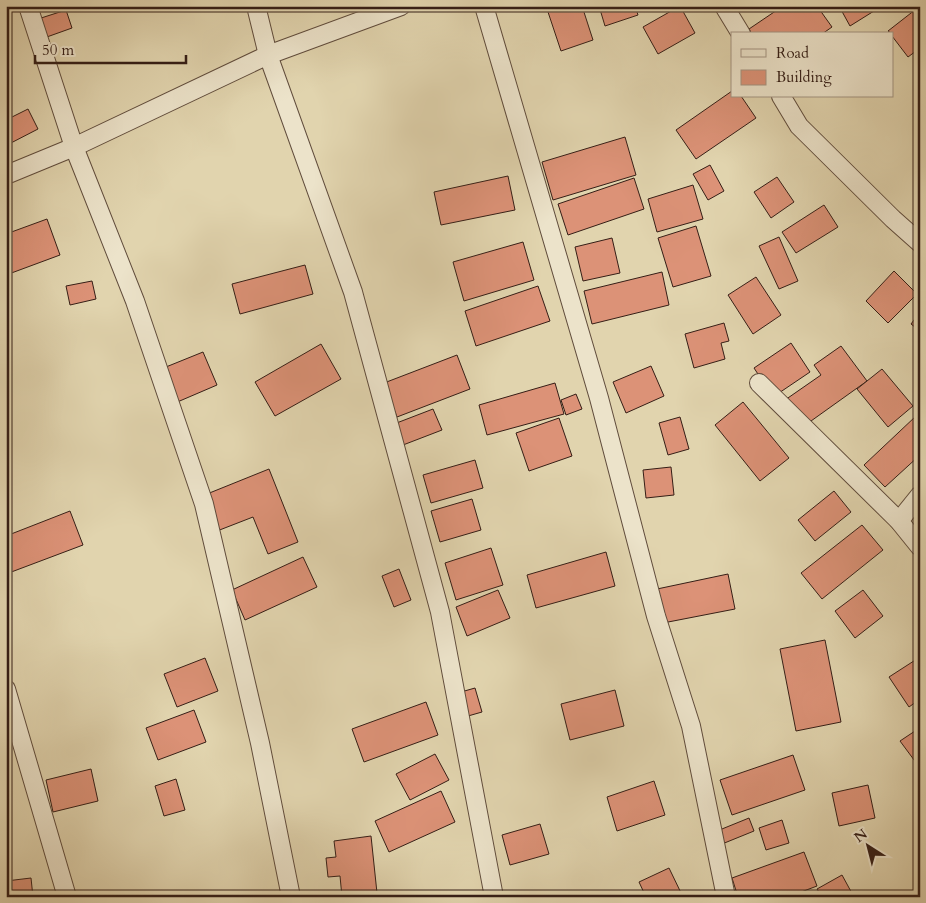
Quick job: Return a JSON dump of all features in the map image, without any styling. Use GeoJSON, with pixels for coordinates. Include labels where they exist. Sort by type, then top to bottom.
{"type":"FeatureCollection","features":[{"type":"Feature","properties":{"kind":"street"},"geometry":{"type":"LineString","coordinates":[[28,6],[74,147],[135,301],[204,504],[260,743],[292,897]]}},
{"type":"Feature","properties":{"kind":"street"},"geometry":{"type":"LineString","coordinates":[[256,6],[268,55],[352,292],[440,612],[494,897]]}},
{"type":"Feature","properties":{"kind":"street"},"geometry":{"type":"LineString","coordinates":[[6,175],[74,147],[268,55],[401,6]]}},
{"type":"Feature","properties":{"kind":"street"},"geometry":{"type":"LineString","coordinates":[[484,6],[599,398],[656,616],[690,726],[726,897]]}},
{"type":"Feature","properties":{"kind":"street"},"geometry":{"type":"LineString","coordinates":[[724,6],[740,32]]}},
{"type":"Feature","properties":{"kind":"street"},"geometry":{"type":"LineString","coordinates":[[781,98],[799,126],[893,219],[920,243]]}},
{"type":"Feature","properties":{"kind":"street"},"geometry":{"type":"LineString","coordinates":[[759,383],[899,521],[920,547]]}},
{"type":"Feature","properties":{"kind":"street"},"geometry":{"type":"LineString","coordinates":[[899,521],[920,494]]}},
{"type":"Feature","properties":{"kind":"street"},"geometry":{"type":"LineString","coordinates":[[6,689],[67,897]]}},
{"type":"Feature","properties":{"kind":"building"},"geometry":{"type":"Polygon","coordinates":[[[546,6],[582,6],[593,40],[561,51],[546,6]]]}},
{"type":"Feature","properties":{"kind":"building"},"geometry":{"type":"Polygon","coordinates":[[[599,6],[635,6],[638,15],[605,26],[599,6]]]}},
{"type":"Feature","properties":{"kind":"building"},"geometry":{"type":"Polygon","coordinates":[[[680,6],[695,33],[658,54],[643,27],[680,6]]]}},
{"type":"Feature","properties":{"kind":"building"},"geometry":{"type":"Polygon","coordinates":[[[783,6],[817,6],[832,27],[825,32],[751,32],[749,29],[783,6]]]}},
{"type":"Feature","properties":{"kind":"building"},"geometry":{"type":"Polygon","coordinates":[[[839,6],[882,6],[850,26],[839,6]]]}},
{"type":"Feature","properties":{"kind":"building"},"geometry":{"type":"Polygon","coordinates":[[[920,6],[920,48],[908,57],[894,39],[894,32],[888,31],[920,6]]]}},
{"type":"Feature","properties":{"kind":"building"},"geometry":{"type":"Polygon","coordinates":[[[66,10],[72,28],[44,38],[38,19],[66,10]]]}},
{"type":"Feature","properties":{"kind":"building"},"geometry":{"type":"Polygon","coordinates":[[[731,92],[731,98],[742,98],[756,118],[696,159],[676,130],[731,92]]]}},
{"type":"Feature","properties":{"kind":"building"},"geometry":{"type":"Polygon","coordinates":[[[28,109],[38,129],[7,145],[6,120],[28,109]]]}},
{"type":"Feature","properties":{"kind":"building"},"geometry":{"type":"Polygon","coordinates":[[[625,137],[636,175],[553,200],[542,162],[625,137]]]}},
{"type":"Feature","properties":{"kind":"building"},"geometry":{"type":"Polygon","coordinates":[[[710,165],[724,191],[708,200],[693,174],[710,165]]]}},
{"type":"Feature","properties":{"kind":"building"},"geometry":{"type":"Polygon","coordinates":[[[508,176],[515,210],[441,225],[434,192],[508,176]]]}},
{"type":"Feature","properties":{"kind":"building"},"geometry":{"type":"Polygon","coordinates":[[[777,177],[794,202],[771,218],[754,192],[777,177]]]}},
{"type":"Feature","properties":{"kind":"building"},"geometry":{"type":"Polygon","coordinates":[[[634,178],[644,209],[568,235],[558,204],[634,178]]]}},
{"type":"Feature","properties":{"kind":"building"},"geometry":{"type":"Polygon","coordinates":[[[693,185],[703,219],[657,232],[648,199],[693,185]]]}},
{"type":"Feature","properties":{"kind":"building"},"geometry":{"type":"Polygon","coordinates":[[[824,205],[838,227],[796,253],[782,232],[824,205]]]}},
{"type":"Feature","properties":{"kind":"building"},"geometry":{"type":"Polygon","coordinates":[[[47,219],[60,255],[6,275],[6,234],[47,219]]]}},
{"type":"Feature","properties":{"kind":"building"},"geometry":{"type":"Polygon","coordinates":[[[696,226],[711,276],[673,287],[658,238],[696,226]]]}},
{"type":"Feature","properties":{"kind":"building"},"geometry":{"type":"Polygon","coordinates":[[[779,237],[798,281],[779,289],[759,246],[779,237]]]}},
{"type":"Feature","properties":{"kind":"building"},"geometry":{"type":"Polygon","coordinates":[[[612,238],[620,273],[583,281],[575,247],[612,238]]]}},
{"type":"Feature","properties":{"kind":"building"},"geometry":{"type":"Polygon","coordinates":[[[523,242],[534,280],[464,301],[453,262],[523,242]]]}},
{"type":"Feature","properties":{"kind":"building"},"geometry":{"type":"Polygon","coordinates":[[[305,265],[313,294],[240,314],[232,284],[305,265]]]}},
{"type":"Feature","properties":{"kind":"building"},"geometry":{"type":"Polygon","coordinates":[[[894,271],[917,294],[888,323],[866,301],[894,271]]]}},
{"type":"Feature","properties":{"kind":"building"},"geometry":{"type":"Polygon","coordinates":[[[662,272],[669,305],[592,324],[584,291],[662,272]]]}},
{"type":"Feature","properties":{"kind":"building"},"geometry":{"type":"Polygon","coordinates":[[[756,277],[781,315],[753,334],[728,295],[756,277]]]}},
{"type":"Feature","properties":{"kind":"building"},"geometry":{"type":"Polygon","coordinates":[[[92,281],[96,299],[70,305],[66,286],[92,281]]]}},
{"type":"Feature","properties":{"kind":"building"},"geometry":{"type":"Polygon","coordinates":[[[538,286],[550,321],[476,346],[465,311],[538,286]]]}},
{"type":"Feature","properties":{"kind":"building"},"geometry":{"type":"Polygon","coordinates":[[[920,312],[920,331],[911,324],[920,312]]]}},
{"type":"Feature","properties":{"kind":"building"},"geometry":{"type":"Polygon","coordinates":[[[724,323],[729,341],[721,343],[725,359],[694,368],[685,334],[724,323]]]}},
{"type":"Feature","properties":{"kind":"building"},"geometry":{"type":"Polygon","coordinates":[[[791,343],[810,372],[773,397],[754,368],[791,343]]]}},
{"type":"Feature","properties":{"kind":"building"},"geometry":{"type":"Polygon","coordinates":[[[321,344],[341,379],[275,416],[255,382],[321,344]]]}},
{"type":"Feature","properties":{"kind":"building"},"geometry":{"type":"Polygon","coordinates":[[[841,346],[867,381],[804,426],[785,400],[821,375],[814,365],[841,346]]]}},
{"type":"Feature","properties":{"kind":"building"},"geometry":{"type":"Polygon","coordinates":[[[203,352],[217,385],[175,403],[161,369],[203,352]]]}},
{"type":"Feature","properties":{"kind":"building"},"geometry":{"type":"Polygon","coordinates":[[[457,355],[470,389],[397,417],[384,383],[457,355]]]}},
{"type":"Feature","properties":{"kind":"building"},"geometry":{"type":"Polygon","coordinates":[[[651,366],[664,396],[626,413],[613,382],[651,366]]]}},
{"type":"Feature","properties":{"kind":"building"},"geometry":{"type":"Polygon","coordinates":[[[882,369],[913,406],[888,427],[857,389],[882,369]]]}},
{"type":"Feature","properties":{"kind":"building"},"geometry":{"type":"Polygon","coordinates":[[[555,383],[564,414],[487,435],[479,405],[555,383]]]}},
{"type":"Feature","properties":{"kind":"building"},"geometry":{"type":"Polygon","coordinates":[[[576,394],[582,409],[566,415],[561,400],[576,394]]]}},
{"type":"Feature","properties":{"kind":"building"},"geometry":{"type":"Polygon","coordinates":[[[743,402],[789,458],[760,481],[715,425],[743,402]]]}},
{"type":"Feature","properties":{"kind":"building"},"geometry":{"type":"Polygon","coordinates":[[[433,409],[442,430],[403,445],[394,424],[433,409]]]}},
{"type":"Feature","properties":{"kind":"building"},"geometry":{"type":"Polygon","coordinates":[[[916,416],[920,420],[920,455],[885,487],[864,465],[916,416]]]}},
{"type":"Feature","properties":{"kind":"building"},"geometry":{"type":"Polygon","coordinates":[[[680,417],[689,449],[668,455],[659,423],[680,417]]]}},
{"type":"Feature","properties":{"kind":"building"},"geometry":{"type":"Polygon","coordinates":[[[559,418],[572,456],[529,471],[516,433],[559,418]]]}},
{"type":"Feature","properties":{"kind":"building"},"geometry":{"type":"Polygon","coordinates":[[[475,460],[483,488],[431,503],[423,475],[475,460]]]}},
{"type":"Feature","properties":{"kind":"building"},"geometry":{"type":"Polygon","coordinates":[[[671,467],[674,495],[646,498],[643,470],[671,467]]]}},
{"type":"Feature","properties":{"kind":"building"},"geometry":{"type":"Polygon","coordinates":[[[269,469],[298,542],[268,554],[253,517],[217,531],[202,496],[269,469]]]}},
{"type":"Feature","properties":{"kind":"building"},"geometry":{"type":"Polygon","coordinates":[[[834,491],[851,512],[815,541],[798,520],[834,491]]]}},
{"type":"Feature","properties":{"kind":"building"},"geometry":{"type":"Polygon","coordinates":[[[472,499],[481,530],[440,542],[431,511],[472,499]]]}},
{"type":"Feature","properties":{"kind":"building"},"geometry":{"type":"Polygon","coordinates":[[[70,511],[83,545],[6,574],[6,536],[70,511]]]}},
{"type":"Feature","properties":{"kind":"building"},"geometry":{"type":"Polygon","coordinates":[[[862,525],[883,550],[822,599],[801,573],[862,525]]]}},
{"type":"Feature","properties":{"kind":"building"},"geometry":{"type":"Polygon","coordinates":[[[491,548],[503,585],[456,600],[445,563],[491,548]]]}},
{"type":"Feature","properties":{"kind":"building"},"geometry":{"type":"Polygon","coordinates":[[[606,552],[615,586],[536,608],[527,575],[606,552]]]}},
{"type":"Feature","properties":{"kind":"building"},"geometry":{"type":"Polygon","coordinates":[[[303,557],[317,587],[245,620],[232,590],[303,557]]]}},
{"type":"Feature","properties":{"kind":"building"},"geometry":{"type":"Polygon","coordinates":[[[399,569],[411,600],[394,607],[382,576],[399,569]]]}},
{"type":"Feature","properties":{"kind":"building"},"geometry":{"type":"Polygon","coordinates":[[[728,574],[735,609],[663,623],[657,589],[728,574]]]}},
{"type":"Feature","properties":{"kind":"building"},"geometry":{"type":"Polygon","coordinates":[[[498,590],[510,618],[467,636],[456,607],[498,590]]]}},
{"type":"Feature","properties":{"kind":"building"},"geometry":{"type":"Polygon","coordinates":[[[863,590],[883,616],[855,638],[835,611],[863,590]]]}},
{"type":"Feature","properties":{"kind":"building"},"geometry":{"type":"Polygon","coordinates":[[[825,640],[841,722],[796,731],[780,649],[825,640]]]}},
{"type":"Feature","properties":{"kind":"building"},"geometry":{"type":"Polygon","coordinates":[[[920,657],[920,699],[909,707],[889,677],[920,657]]]}},
{"type":"Feature","properties":{"kind":"building"},"geometry":{"type":"Polygon","coordinates":[[[205,658],[218,691],[177,707],[164,674],[205,658]]]}},
{"type":"Feature","properties":{"kind":"building"},"geometry":{"type":"Polygon","coordinates":[[[475,688],[482,712],[468,716],[461,692],[475,688]]]}},
{"type":"Feature","properties":{"kind":"building"},"geometry":{"type":"Polygon","coordinates":[[[615,690],[624,726],[570,740],[561,704],[615,690]]]}},
{"type":"Feature","properties":{"kind":"building"},"geometry":{"type":"Polygon","coordinates":[[[426,702],[438,735],[364,762],[352,729],[426,702]]]}},
{"type":"Feature","properties":{"kind":"building"},"geometry":{"type":"Polygon","coordinates":[[[194,710],[206,742],[158,760],[146,728],[194,710]]]}},
{"type":"Feature","properties":{"kind":"building"},"geometry":{"type":"Polygon","coordinates":[[[915,731],[920,738],[920,768],[900,741],[915,731]]]}},
{"type":"Feature","properties":{"kind":"building"},"geometry":{"type":"Polygon","coordinates":[[[435,754],[449,780],[410,800],[396,774],[435,754]]]}},
{"type":"Feature","properties":{"kind":"building"},"geometry":{"type":"Polygon","coordinates":[[[793,755],[805,790],[732,815],[720,780],[793,755]]]}},
{"type":"Feature","properties":{"kind":"building"},"geometry":{"type":"Polygon","coordinates":[[[91,769],[98,801],[53,812],[46,780],[91,769]]]}},
{"type":"Feature","properties":{"kind":"building"},"geometry":{"type":"Polygon","coordinates":[[[176,779],[185,810],[164,816],[155,786],[176,779]]]}},
{"type":"Feature","properties":{"kind":"building"},"geometry":{"type":"Polygon","coordinates":[[[654,781],[665,815],[617,831],[607,797],[654,781]]]}},
{"type":"Feature","properties":{"kind":"building"},"geometry":{"type":"Polygon","coordinates":[[[868,785],[875,818],[839,826],[832,793],[868,785]]]}},
{"type":"Feature","properties":{"kind":"building"},"geometry":{"type":"Polygon","coordinates":[[[441,791],[455,822],[389,852],[375,821],[441,791]]]}},
{"type":"Feature","properties":{"kind":"building"},"geometry":{"type":"Polygon","coordinates":[[[749,818],[754,831],[722,844],[717,831],[749,818]]]}},
{"type":"Feature","properties":{"kind":"building"},"geometry":{"type":"Polygon","coordinates":[[[782,820],[789,843],[766,850],[759,828],[782,820]]]}},
{"type":"Feature","properties":{"kind":"building"},"geometry":{"type":"Polygon","coordinates":[[[540,824],[549,854],[510,865],[502,835],[540,824]]]}},
{"type":"Feature","properties":{"kind":"building"},"geometry":{"type":"Polygon","coordinates":[[[371,836],[377,893],[342,897],[340,876],[328,877],[326,858],[336,857],[334,841],[371,836]]]}},
{"type":"Feature","properties":{"kind":"building"},"geometry":{"type":"Polygon","coordinates":[[[804,852],[817,886],[788,897],[738,897],[732,878],[804,852]]]}},
{"type":"Feature","properties":{"kind":"building"},"geometry":{"type":"Polygon","coordinates":[[[669,868],[683,897],[646,897],[639,882],[669,868]]]}},
{"type":"Feature","properties":{"kind":"building"},"geometry":{"type":"Polygon","coordinates":[[[842,875],[854,897],[822,897],[817,889],[842,875]]]}},
{"type":"Feature","properties":{"kind":"building"},"geometry":{"type":"Polygon","coordinates":[[[31,878],[33,897],[6,897],[6,881],[31,878]]]}}]}
